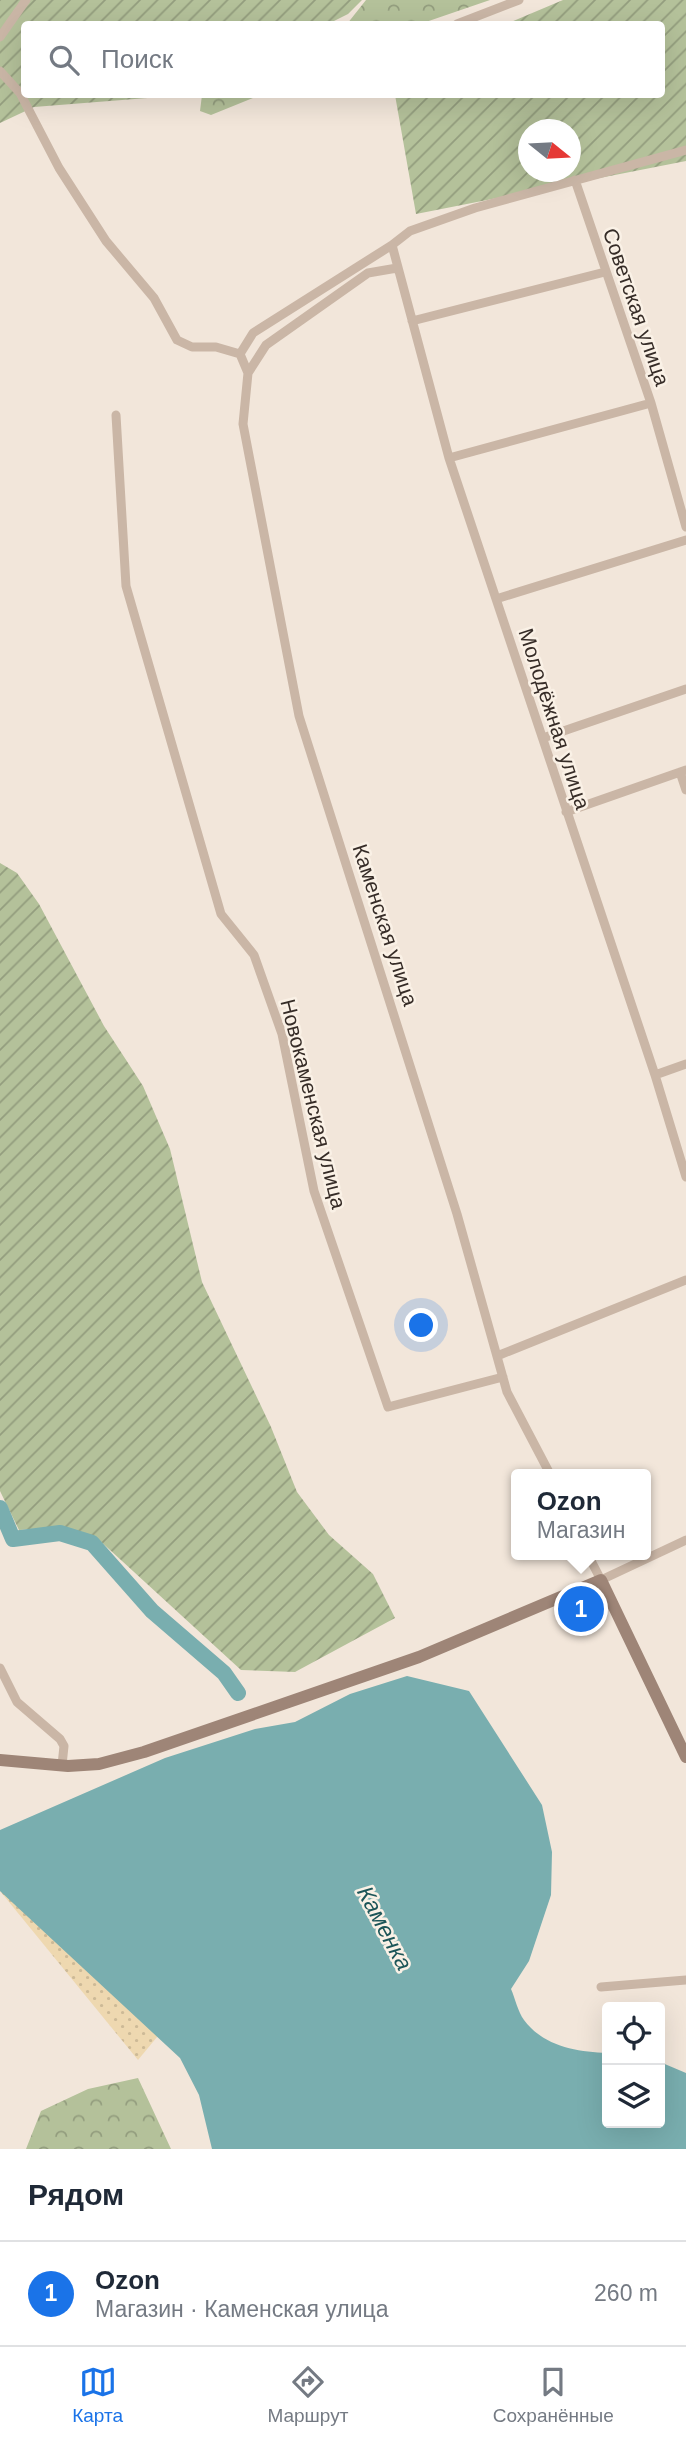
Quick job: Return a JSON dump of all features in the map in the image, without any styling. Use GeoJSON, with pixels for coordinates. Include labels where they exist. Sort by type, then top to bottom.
{"type":"FeatureCollection","features":[{"type":"Feature","properties":{"kind":"street"},"geometry":{"type":"LineString","coordinates":[[0,37],[26,0]]}},
{"type":"Feature","properties":{"kind":"street"},"geometry":{"type":"LineString","coordinates":[[465,21],[519,0]]}},
{"type":"Feature","properties":{"kind":"street"},"geometry":{"type":"LineString","coordinates":[[0,71],[21,95]]}},
{"type":"Feature","properties":{"kind":"street"},"geometry":{"type":"LineString","coordinates":[[23,98],[59,168],[106,241],[154,298],[177,340],[192,347],[216,346],[240,355],[248,373]]}},
{"type":"Feature","properties":{"kind":"street"},"geometry":{"type":"LineString","coordinates":[[581,178],[686,150]]}},
{"type":"Feature","properties":{"kind":"street"},"geometry":{"type":"LineString","coordinates":[[240,355],[253,333],[410,231],[462,212],[568,182]]}},
{"type":"Feature","properties":{"kind":"street","name":"Советская улица"},"geometry":{"type":"LineString","coordinates":[[576,182],[651,403],[686,527]]}},
{"type":"Feature","properties":{"kind":"street","name":"Молодёжная улица"},"geometry":{"type":"LineString","coordinates":[[392,244],[449,458],[655,1075],[686,1177]]}},
{"type":"Feature","properties":{"kind":"street"},"geometry":{"type":"LineString","coordinates":[[248,373],[266,345],[294,323],[368,273],[397,268]]}},
{"type":"Feature","properties":{"kind":"street"},"geometry":{"type":"LineString","coordinates":[[412,321],[605,272]]}},
{"type":"Feature","properties":{"kind":"street","name":"Каменская улица"},"geometry":{"type":"LineString","coordinates":[[248,373],[243,424],[299,716],[457,1214],[507,1392],[547,1469]]}},
{"type":"Feature","properties":{"kind":"street"},"geometry":{"type":"LineString","coordinates":[[449,458],[651,403]]}},
{"type":"Feature","properties":{"kind":"street","name":"Новокаменская улица"},"geometry":{"type":"LineString","coordinates":[[116,415],[126,586],[221,914],[254,956],[282,1034],[314,1191],[388,1407],[503,1377]]}},
{"type":"Feature","properties":{"kind":"street"},"geometry":{"type":"LineString","coordinates":[[496,599],[686,540]]}},
{"type":"Feature","properties":{"kind":"street"},"geometry":{"type":"LineString","coordinates":[[543,738],[686,689]]}},
{"type":"Feature","properties":{"kind":"street"},"geometry":{"type":"LineString","coordinates":[[566,813],[683,771],[686,790]]}},
{"type":"Feature","properties":{"kind":"street"},"geometry":{"type":"LineString","coordinates":[[655,1075],[686,1064]]}},
{"type":"Feature","properties":{"kind":"street"},"geometry":{"type":"LineString","coordinates":[[497,1356],[686,1280]]}},
{"type":"Feature","properties":{"kind":"street"},"geometry":{"type":"LineString","coordinates":[[651,1556],[686,1540]]}},
{"type":"Feature","properties":{"kind":"street"},"geometry":{"type":"LineString","coordinates":[[591,1560],[686,1756]]}},
{"type":"Feature","properties":{"kind":"street"},"geometry":{"type":"LineString","coordinates":[[0,1760],[62,1765],[99,1764],[144,1752],[419,1657],[644,1560]]}},
{"type":"Feature","properties":{"kind":"street"},"geometry":{"type":"LineString","coordinates":[[0,1668],[16,1702],[60,1739],[64,1746],[62,1765]]}},
{"type":"Feature","properties":{"kind":"street"},"geometry":{"type":"LineString","coordinates":[[601,1987],[686,1980]]}},
{"type":"Feature","properties":{"kind":"green space"},"geometry":{"type":"Polygon","coordinates":[[[0,0],[362,0],[348,14],[334,21],[21,21],[21,98],[147,98],[34,107],[0,123],[0,0]]]}},
{"type":"Feature","properties":{"kind":"green space"},"geometry":{"type":"Polygon","coordinates":[[[366,0],[490,0],[429,21],[349,21],[366,0]]]}},
{"type":"Feature","properties":{"kind":"green space"},"geometry":{"type":"Polygon","coordinates":[[[563,0],[686,0],[686,161],[581,182],[581,119],[518,119],[518,182],[579,182],[416,214],[396,98],[665,98],[665,21],[513,21],[563,0]]]}},
{"type":"Feature","properties":{"kind":"green space"},"geometry":{"type":"Polygon","coordinates":[[[202,98],[253,98],[211,115],[200,111],[202,98]]]}},
{"type":"Feature","properties":{"kind":"green space"},"geometry":{"type":"Polygon","coordinates":[[[0,863],[17,873],[39,904],[104,1026],[143,1086],[170,1149],[202,1282],[271,1427],[297,1492],[329,1535],[373,1574],[395,1618],[295,1672],[241,1670],[98,1539],[59,1527],[19,1530],[0,1491],[0,863]]]}},
{"type":"Feature","properties":{"kind":"green space"},"geometry":{"type":"Polygon","coordinates":[[[138,2078],[171,2149],[26,2149],[41,2111],[88,2089],[138,2078]]]}},
{"type":"Feature","properties":{"kind":"sand"},"geometry":{"type":"Polygon","coordinates":[[[0,1866],[167,2025],[138,2060],[0,1891],[0,1866]]]}},
{"type":"Feature","properties":{"kind":"water"},"geometry":{"type":"Polygon","coordinates":[[[407,1676],[469,1691],[542,1805],[552,1852],[551,1895],[529,1961],[511,1989],[522,2017],[532,2029],[551,2042],[573,2049],[602,2053],[602,2128],[665,2128],[665,2064],[686,2073],[686,2149],[212,2149],[199,2095],[180,2058],[0,1891],[0,1830],[165,1758],[255,1729],[295,1722],[350,1694],[407,1676]]]}},
{"type":"Feature","properties":{"kind":"waterway","name":"Каменка"},"geometry":{"type":"LineString","coordinates":[[0,1508],[13,1539],[60,1533],[92,1543],[152,1611],[224,1673],[238,1693]]}},
{"type":"Feature","properties":{"kind":"place","name":"Ozon"},"geometry":{"type":"Point","coordinates":[581,1609]}}]}
